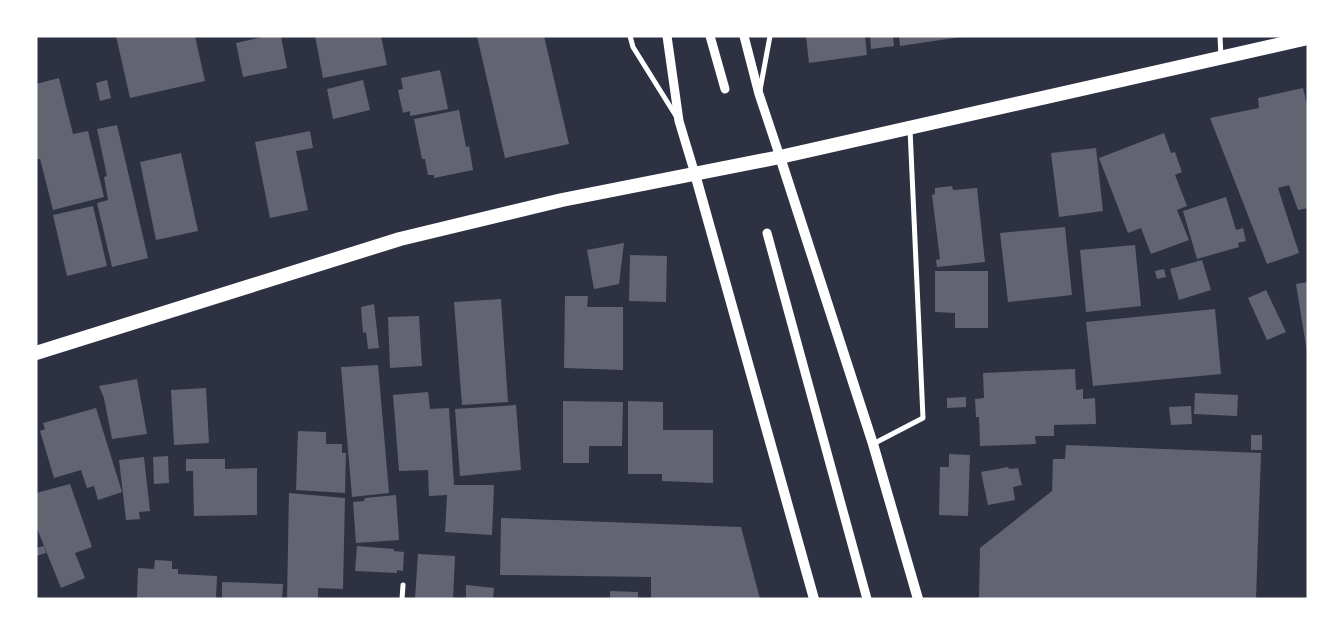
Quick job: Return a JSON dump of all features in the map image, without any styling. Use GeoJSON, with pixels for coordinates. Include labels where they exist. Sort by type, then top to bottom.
{"type":"FeatureCollection","features":[{"type":"Feature","properties":{"kind":"highway"},"geometry":{"type":"LineString","coordinates":[[36,353],[400,239],[562,200],[780,158],[1308,38]]}},
{"type":"Feature","properties":{"kind":"main road"},"geometry":{"type":"LineString","coordinates":[[780,158],[873,444],[918,599]]}},
{"type":"Feature","properties":{"kind":"main road"},"geometry":{"type":"LineString","coordinates":[[695,174],[814,599]]}},
{"type":"Feature","properties":{"kind":"street"},"geometry":{"type":"LineString","coordinates":[[630,36],[633,47],[679,121]]}},
{"type":"Feature","properties":{"kind":"street"},"geometry":{"type":"LineString","coordinates":[[667,36],[679,121],[695,174]]}},
{"type":"Feature","properties":{"kind":"street"},"geometry":{"type":"LineString","coordinates":[[710,36],[726,89]]}},
{"type":"Feature","properties":{"kind":"street"},"geometry":{"type":"LineString","coordinates":[[744,36],[759,94],[780,158]]}},
{"type":"Feature","properties":{"kind":"street"},"geometry":{"type":"LineString","coordinates":[[759,94],[770,36]]}},
{"type":"Feature","properties":{"kind":"street"},"geometry":{"type":"LineString","coordinates":[[1220,36],[1221,57]]}},
{"type":"Feature","properties":{"kind":"street"},"geometry":{"type":"LineString","coordinates":[[873,444],[923,418],[910,129]]}},
{"type":"Feature","properties":{"kind":"street"},"geometry":{"type":"LineString","coordinates":[[767,233],[867,599]]}},
{"type":"Feature","properties":{"kind":"street"},"geometry":{"type":"LineString","coordinates":[[402,584],[402,599]]}},
{"type":"Feature","properties":{"kind":"building"},"geometry":{"type":"Polygon","coordinates":[[[116,36],[195,36],[205,81],[130,98],[116,36]]]}},
{"type":"Feature","properties":{"kind":"building"},"geometry":{"type":"Polygon","coordinates":[[[267,36],[281,36],[287,68],[243,77],[236,43],[267,36]]]}},
{"type":"Feature","properties":{"kind":"building"},"geometry":{"type":"Polygon","coordinates":[[[315,36],[381,36],[387,65],[323,78],[315,36]]]}},
{"type":"Feature","properties":{"kind":"building"},"geometry":{"type":"Polygon","coordinates":[[[477,36],[544,36],[569,144],[505,158],[477,36]]]}},
{"type":"Feature","properties":{"kind":"building"},"geometry":{"type":"Polygon","coordinates":[[[806,36],[865,36],[867,55],[809,63],[806,36]]]}},
{"type":"Feature","properties":{"kind":"building"},"geometry":{"type":"Polygon","coordinates":[[[870,36],[893,36],[894,46],[871,49],[870,36]]]}},
{"type":"Feature","properties":{"kind":"building"},"geometry":{"type":"Polygon","coordinates":[[[899,36],[961,36],[961,37],[900,46],[899,36]]]}},
{"type":"Feature","properties":{"kind":"building"},"geometry":{"type":"Polygon","coordinates":[[[440,70],[448,109],[410,116],[410,111],[403,113],[398,90],[403,89],[401,78],[440,70]]]}},
{"type":"Feature","properties":{"kind":"building"},"geometry":{"type":"Polygon","coordinates":[[[59,78],[73,134],[88,131],[104,197],[53,210],[40,159],[36,159],[36,84],[59,78]]]}},
{"type":"Feature","properties":{"kind":"building"},"geometry":{"type":"Polygon","coordinates":[[[107,80],[111,98],[100,101],[96,83],[107,80]]]}},
{"type":"Feature","properties":{"kind":"building"},"geometry":{"type":"Polygon","coordinates":[[[363,80],[370,110],[333,119],[327,89],[363,80]]]}},
{"type":"Feature","properties":{"kind":"building"},"geometry":{"type":"Polygon","coordinates":[[[1303,88],[1308,109],[1308,208],[1298,210],[1289,185],[1278,188],[1299,253],[1267,264],[1210,118],[1259,108],[1258,98],[1303,88]]]}},
{"type":"Feature","properties":{"kind":"building"},"geometry":{"type":"Polygon","coordinates":[[[459,110],[466,147],[469,146],[473,170],[434,178],[434,175],[428,175],[425,159],[422,159],[414,119],[459,110]]]}},
{"type":"Feature","properties":{"kind":"building"},"geometry":{"type":"Polygon","coordinates":[[[117,125],[148,258],[112,267],[97,203],[108,200],[104,177],[107,176],[97,129],[117,125]]]}},
{"type":"Feature","properties":{"kind":"building"},"geometry":{"type":"Polygon","coordinates":[[[310,131],[313,148],[296,151],[308,210],[270,218],[255,142],[310,131]]]}},
{"type":"Feature","properties":{"kind":"building"},"geometry":{"type":"Polygon","coordinates":[[[1164,133],[1171,153],[1175,152],[1182,172],[1175,175],[1187,206],[1177,210],[1189,240],[1151,254],[1141,228],[1128,233],[1099,158],[1164,133]]]}},
{"type":"Feature","properties":{"kind":"building"},"geometry":{"type":"Polygon","coordinates":[[[1096,148],[1103,211],[1059,217],[1051,153],[1096,148]]]}},
{"type":"Feature","properties":{"kind":"building"},"geometry":{"type":"Polygon","coordinates":[[[181,153],[198,231],[156,240],[140,162],[181,153]]]}},
{"type":"Feature","properties":{"kind":"building"},"geometry":{"type":"Polygon","coordinates":[[[952,186],[953,190],[977,188],[985,262],[937,267],[936,260],[940,259],[932,195],[935,194],[935,188],[952,186]]]}},
{"type":"Feature","properties":{"kind":"building"},"geometry":{"type":"Polygon","coordinates":[[[1226,197],[1236,230],[1243,228],[1246,241],[1238,243],[1239,247],[1197,259],[1183,211],[1226,197]]]}},
{"type":"Feature","properties":{"kind":"building"},"geometry":{"type":"Polygon","coordinates":[[[93,206],[107,266],[67,276],[53,215],[93,206]]]}},
{"type":"Feature","properties":{"kind":"building"},"geometry":{"type":"Polygon","coordinates":[[[1065,227],[1072,295],[1008,302],[1000,233],[1065,227]]]}},
{"type":"Feature","properties":{"kind":"building"},"geometry":{"type":"Polygon","coordinates":[[[624,243],[619,284],[594,289],[587,250],[624,243]]]}},
{"type":"Feature","properties":{"kind":"building"},"geometry":{"type":"Polygon","coordinates":[[[1135,245],[1141,306],[1086,312],[1080,250],[1135,245]]]}},
{"type":"Feature","properties":{"kind":"building"},"geometry":{"type":"Polygon","coordinates":[[[630,255],[667,256],[666,302],[629,301],[630,255]]]}},
{"type":"Feature","properties":{"kind":"building"},"geometry":{"type":"Polygon","coordinates":[[[1202,260],[1211,290],[1179,300],[1170,269],[1202,260]]]}},
{"type":"Feature","properties":{"kind":"building"},"geometry":{"type":"Polygon","coordinates":[[[1164,269],[1166,277],[1157,279],[1155,271],[1164,269]]]}},
{"type":"Feature","properties":{"kind":"building"},"geometry":{"type":"Polygon","coordinates":[[[935,271],[988,271],[988,328],[955,328],[955,313],[935,312],[935,271]]]}},
{"type":"Feature","properties":{"kind":"building"},"geometry":{"type":"Polygon","coordinates":[[[1308,282],[1308,352],[1307,352],[1296,284],[1308,282]]]}},
{"type":"Feature","properties":{"kind":"building"},"geometry":{"type":"Polygon","coordinates":[[[1266,290],[1286,332],[1267,340],[1248,298],[1266,290]]]}},
{"type":"Feature","properties":{"kind":"building"},"geometry":{"type":"Polygon","coordinates":[[[565,296],[588,296],[587,307],[623,307],[623,370],[564,368],[565,296]]]}},
{"type":"Feature","properties":{"kind":"building"},"geometry":{"type":"Polygon","coordinates":[[[501,299],[508,402],[462,405],[454,302],[501,299]]]}},
{"type":"Feature","properties":{"kind":"building"},"geometry":{"type":"Polygon","coordinates":[[[374,304],[379,348],[368,349],[366,332],[363,333],[361,307],[374,304]]]}},
{"type":"Feature","properties":{"kind":"building"},"geometry":{"type":"Polygon","coordinates":[[[1215,309],[1221,374],[1093,386],[1086,322],[1215,309]]]}},
{"type":"Feature","properties":{"kind":"building"},"geometry":{"type":"Polygon","coordinates":[[[419,316],[422,366],[390,368],[388,317],[419,316]]]}},
{"type":"Feature","properties":{"kind":"building"},"geometry":{"type":"Polygon","coordinates":[[[378,365],[389,493],[352,497],[341,367],[378,365]]]}},
{"type":"Feature","properties":{"kind":"building"},"geometry":{"type":"Polygon","coordinates":[[[1075,369],[1076,390],[1083,389],[1083,399],[1095,398],[1096,424],[1054,425],[1054,436],[1035,436],[1036,444],[980,446],[979,417],[976,417],[975,399],[984,398],[983,373],[1075,369]]]}},
{"type":"Feature","properties":{"kind":"building"},"geometry":{"type":"Polygon","coordinates":[[[137,379],[147,434],[112,439],[104,398],[99,386],[137,379]]]}},
{"type":"Feature","properties":{"kind":"building"},"geometry":{"type":"Polygon","coordinates":[[[206,388],[209,443],[174,445],[171,390],[206,388]]]}},
{"type":"Feature","properties":{"kind":"building"},"geometry":{"type":"Polygon","coordinates":[[[428,392],[430,409],[449,408],[454,485],[494,485],[492,535],[445,532],[447,495],[429,496],[428,470],[399,471],[393,395],[428,392]]]}},
{"type":"Feature","properties":{"kind":"building"},"geometry":{"type":"Polygon","coordinates":[[[1195,393],[1238,395],[1237,416],[1194,414],[1195,393]]]}},
{"type":"Feature","properties":{"kind":"building"},"geometry":{"type":"Polygon","coordinates":[[[966,397],[966,407],[947,408],[947,398],[966,397]]]}},
{"type":"Feature","properties":{"kind":"building"},"geometry":{"type":"Polygon","coordinates":[[[563,401],[623,402],[622,446],[589,446],[589,463],[563,463],[563,401]]]}},
{"type":"Feature","properties":{"kind":"building"},"geometry":{"type":"Polygon","coordinates":[[[628,401],[663,402],[663,430],[713,430],[713,483],[662,481],[662,474],[628,474],[628,401]]]}},
{"type":"Feature","properties":{"kind":"building"},"geometry":{"type":"Polygon","coordinates":[[[516,405],[521,470],[460,476],[455,409],[516,405]]]}},
{"type":"Feature","properties":{"kind":"building"},"geometry":{"type":"Polygon","coordinates":[[[1191,406],[1192,424],[1171,425],[1169,407],[1191,406]]]}},
{"type":"Feature","properties":{"kind":"building"},"geometry":{"type":"Polygon","coordinates":[[[96,408],[122,492],[98,500],[94,486],[87,488],[81,470],[54,478],[40,431],[45,429],[43,423],[96,408]]]}},
{"type":"Feature","properties":{"kind":"building"},"geometry":{"type":"Polygon","coordinates":[[[298,431],[326,432],[326,444],[342,444],[342,453],[346,453],[345,493],[296,490],[298,431]]]}},
{"type":"Feature","properties":{"kind":"building"},"geometry":{"type":"Polygon","coordinates":[[[1251,435],[1262,435],[1262,450],[1251,450],[1251,435]]]}},
{"type":"Feature","properties":{"kind":"building"},"geometry":{"type":"Polygon","coordinates":[[[1066,445],[1261,453],[1256,599],[979,599],[980,548],[1052,491],[1053,459],[1065,459],[1066,445]]]}},
{"type":"Feature","properties":{"kind":"building"},"geometry":{"type":"Polygon","coordinates":[[[949,454],[970,455],[968,516],[939,515],[940,467],[949,467],[949,454]]]}},
{"type":"Feature","properties":{"kind":"building"},"geometry":{"type":"Polygon","coordinates":[[[168,456],[169,483],[154,484],[153,457],[168,456]]]}},
{"type":"Feature","properties":{"kind":"building"},"geometry":{"type":"Polygon","coordinates":[[[144,457],[150,511],[139,512],[140,519],[126,520],[119,460],[144,457]]]}},
{"type":"Feature","properties":{"kind":"building"},"geometry":{"type":"Polygon","coordinates":[[[186,459],[225,459],[225,469],[257,468],[257,515],[194,516],[193,471],[186,471],[186,459]]]}},
{"type":"Feature","properties":{"kind":"building"},"geometry":{"type":"Polygon","coordinates":[[[1008,467],[1009,469],[1018,468],[1022,485],[1013,487],[1015,500],[988,505],[981,472],[1008,467]]]}},
{"type":"Feature","properties":{"kind":"building"},"geometry":{"type":"Polygon","coordinates":[[[70,484],[92,547],[75,553],[85,578],[61,588],[36,526],[36,493],[70,484]]]}},
{"type":"Feature","properties":{"kind":"building"},"geometry":{"type":"Polygon","coordinates":[[[289,493],[345,498],[343,589],[318,588],[318,599],[287,599],[289,493]]]}},
{"type":"Feature","properties":{"kind":"building"},"geometry":{"type":"Polygon","coordinates":[[[396,495],[399,540],[356,543],[353,502],[364,501],[365,498],[396,495]]]}},
{"type":"Feature","properties":{"kind":"building"},"geometry":{"type":"Polygon","coordinates":[[[501,518],[741,527],[760,599],[651,599],[651,577],[500,575],[501,518]]]}},
{"type":"Feature","properties":{"kind":"building"},"geometry":{"type":"Polygon","coordinates":[[[44,546],[46,553],[36,556],[36,548],[44,546]]]}},
{"type":"Feature","properties":{"kind":"building"},"geometry":{"type":"Polygon","coordinates":[[[357,546],[394,549],[394,551],[404,552],[403,571],[397,570],[397,573],[355,571],[357,546]]]}},
{"type":"Feature","properties":{"kind":"building"},"geometry":{"type":"Polygon","coordinates":[[[418,554],[455,556],[453,599],[415,599],[418,554]]]}},
{"type":"Feature","properties":{"kind":"building"},"geometry":{"type":"Polygon","coordinates":[[[155,560],[172,561],[172,569],[178,569],[178,574],[217,576],[216,599],[137,599],[138,568],[154,569],[155,560]]]}},
{"type":"Feature","properties":{"kind":"building"},"geometry":{"type":"Polygon","coordinates":[[[222,582],[283,584],[282,599],[222,599],[222,582]]]}},
{"type":"Feature","properties":{"kind":"building"},"geometry":{"type":"Polygon","coordinates":[[[466,585],[494,588],[493,599],[466,599],[466,585]]]}},
{"type":"Feature","properties":{"kind":"building"},"geometry":{"type":"Polygon","coordinates":[[[610,591],[638,592],[638,599],[610,599],[610,591]]]}}]}
